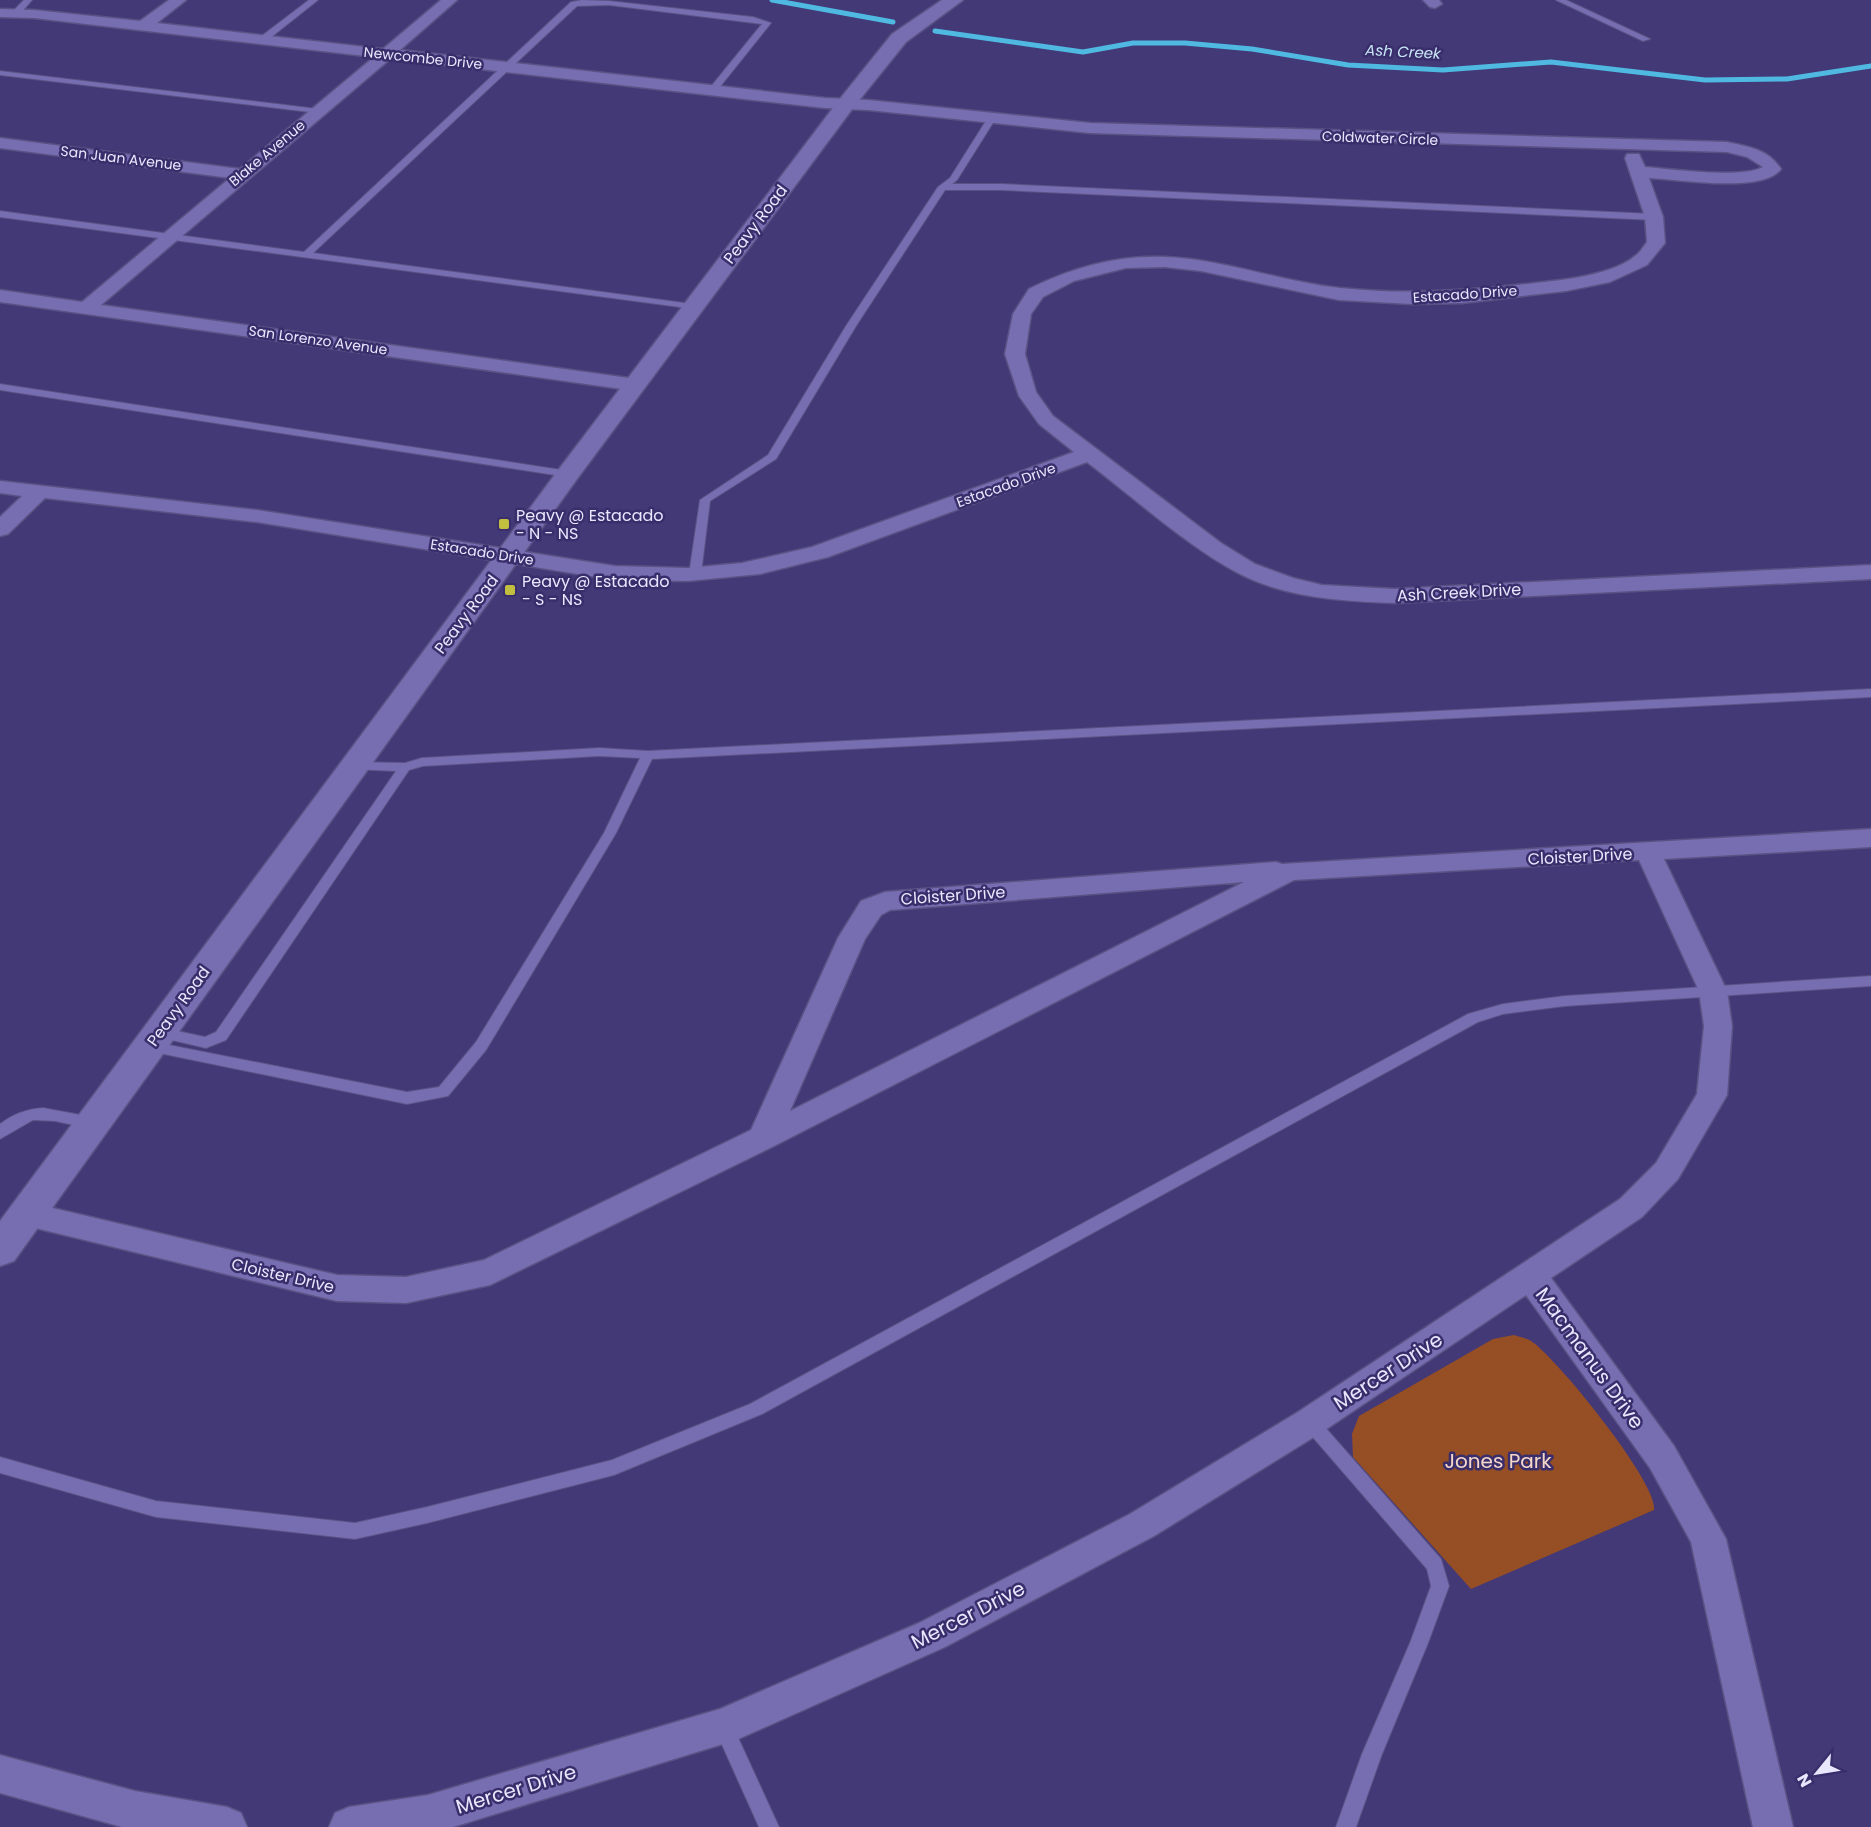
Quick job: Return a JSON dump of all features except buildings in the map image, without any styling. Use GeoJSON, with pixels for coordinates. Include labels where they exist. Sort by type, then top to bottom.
{"type":"FeatureCollection","features":[{"type":"Feature","properties":{"kind":"street"},"geometry":{"type":"LineString","coordinates":[[143,26],[179,0]]}},
{"type":"Feature","properties":{"kind":"street","name":"Blake Avenue"},"geometry":{"type":"LineString","coordinates":[[86,308],[450,0]]}},
{"type":"Feature","properties":{"kind":"street","name":"Peavy Road"},"geometry":{"type":"LineString","coordinates":[[0,1250],[352,766],[510,557],[568,474],[692,307],[846,104],[899,38],[954,0]]}},
{"type":"Feature","properties":{"kind":"street","name":"Newcombe Drive"},"geometry":{"type":"LineString","coordinates":[[8,13],[846,104]]}},
{"type":"Feature","properties":{"kind":"street","name":"Coldwater Circle"},"geometry":{"type":"LineString","coordinates":[[846,104],[1090,128],[1628,146],[1727,147],[1750,152],[1768,160],[1773,169],[1760,176],[1738,178],[1640,172]]}},
{"type":"Feature","properties":{"kind":"street","name":"San Juan Avenue"},"geometry":{"type":"LineString","coordinates":[[0,143],[242,174]]}},
{"type":"Feature","properties":{"kind":"street","name":"Estacado Drive"},"geometry":{"type":"LineString","coordinates":[[1089,454],[1046,420],[1026,392],[1015,354],[1022,314],[1036,293],[1067,277],[1126,263],[1165,262],[1339,294],[1412,298],[1462,297],[1566,285],[1603,278],[1641,261],[1656,243],[1654,217],[1640,172],[1628,146]]}},
{"type":"Feature","properties":{"kind":"street","name":"San Lorenzo Avenue"},"geometry":{"type":"LineString","coordinates":[[0,296],[636,385]]}},
{"type":"Feature","properties":{"kind":"street","name":"Estacado Drive"},"geometry":{"type":"LineString","coordinates":[[0,487],[257,516],[615,573],[695,574],[760,567],[795,559],[862,538],[1089,454]]}},
{"type":"Feature","properties":{"kind":"street","name":"Ash Creek Drive"},"geometry":{"type":"LineString","coordinates":[[1089,454],[1213,548],[1247,569],[1285,583],[1322,592],[1356,596],[1394,596],[1871,572]]}},
{"type":"Feature","properties":{"kind":"street"},"geometry":{"type":"LineString","coordinates":[[0,529],[39,492]]}},
{"type":"Feature","properties":{"kind":"street","name":"Cloister Drive"},"geometry":{"type":"LineString","coordinates":[[763,1138],[852,938],[871,908],[885,901],[1289,871],[1871,838]]}},
{"type":"Feature","properties":{"kind":"street","name":"Macmanus Drive"},"geometry":{"type":"LineString","coordinates":[[1648,852],[1713,991],[1718,1026],[1712,1095],[1667,1171],[1631,1208],[1531,1276],[1662,1457],[1708,1539],[1773,1827]]}},
{"type":"Feature","properties":{"kind":"street","name":"Cloister Drive"},"geometry":{"type":"LineString","coordinates":[[27,1214],[337,1288],[406,1290],[490,1272],[763,1138],[1289,871]]}},
{"type":"Feature","properties":{"kind":"street","name":"Mercer Drive"},"geometry":{"type":"LineString","coordinates":[[349,1827],[428,1815],[723,1726],[932,1635],[1142,1525],[1310,1422],[1531,1276]]}},
{"type":"Feature","properties":{"kind":"street"},"geometry":{"type":"LineString","coordinates":[[0,1774],[135,1811],[227,1827]]}},
{"type":"Feature","properties":{"kind":"lane"},"geometry":{"type":"LineString","coordinates":[[8,13],[27,0]]}},
{"type":"Feature","properties":{"kind":"lane"},"geometry":{"type":"LineString","coordinates":[[262,40],[314,0]]}},
{"type":"Feature","properties":{"kind":"lane"},"geometry":{"type":"LineString","coordinates":[[1560,0],[1646,39]]}},
{"type":"Feature","properties":{"kind":"lane"},"geometry":{"type":"LineString","coordinates":[[306,255],[570,7],[583,2],[742,17],[767,23],[712,91]]}},
{"type":"Feature","properties":{"kind":"lane"},"geometry":{"type":"LineString","coordinates":[[0,73],[318,111]]}},
{"type":"Feature","properties":{"kind":"lane"},"geometry":{"type":"LineString","coordinates":[[695,574],[705,500],[772,457],[851,326],[942,187],[953,180],[992,118]]}},
{"type":"Feature","properties":{"kind":"lane"},"geometry":{"type":"LineString","coordinates":[[942,187],[1001,187],[1654,217]]}},
{"type":"Feature","properties":{"kind":"lane"},"geometry":{"type":"LineString","coordinates":[[0,214],[692,307]]}},
{"type":"Feature","properties":{"kind":"lane"},"geometry":{"type":"LineString","coordinates":[[0,387],[568,474]]}},
{"type":"Feature","properties":{"kind":"lane"},"geometry":{"type":"LineString","coordinates":[[352,766],[405,767],[422,762],[587,753],[648,755],[1871,693]]}},
{"type":"Feature","properties":{"kind":"lane"},"geometry":{"type":"LineString","coordinates":[[154,1039],[407,1098],[443,1092],[481,1046],[610,833],[648,755]]}},
{"type":"Feature","properties":{"kind":"lane"},"geometry":{"type":"LineString","coordinates":[[154,1039],[206,1043],[220,1036],[405,767]]}},
{"type":"Feature","properties":{"kind":"lane"},"geometry":{"type":"LineString","coordinates":[[0,1465],[156,1509],[355,1531],[614,1467],[756,1409],[1473,1018],[1503,1009],[1565,1001],[1871,981]]}},
{"type":"Feature","properties":{"kind":"lane"},"geometry":{"type":"LineString","coordinates":[[0,1133],[18,1119],[38,1113],[92,1123]]}},
{"type":"Feature","properties":{"kind":"lane"},"geometry":{"type":"LineString","coordinates":[[1310,1422],[1435,1565],[1440,1586],[1419,1643],[1372,1754],[1346,1827]]}},
{"type":"Feature","properties":{"kind":"lane"},"geometry":{"type":"LineString","coordinates":[[723,1726],[769,1827]]}},
{"type":"Feature","properties":{"kind":"green space","name":"Jones Park"},"geometry":{"type":"Polygon","coordinates":[[[1514,1335],[1529,1340],[1544,1352],[1604,1422],[1640,1475],[1651,1496],[1654,1510],[1471,1589],[1353,1457],[1352,1434],[1359,1416],[1493,1339],[1514,1335]]]}},
{"type":"Feature","properties":{"kind":"waterway","name":"Ash Creek"},"geometry":{"type":"LineString","coordinates":[[772,0],[893,22]]}},
{"type":"Feature","properties":{"kind":"waterway","name":"Ash Creek"},"geometry":{"type":"LineString","coordinates":[[935,31],[1083,52],[1133,43],[1185,43],[1252,49],[1348,65],[1443,70],[1551,62],[1705,80],[1787,79],[1871,66]]}},
{"type":"Feature","properties":{"kind":"place","name":"Peavy @ Estacado - N - NS"},"geometry":{"type":"Point","coordinates":[504,524]}},
{"type":"Feature","properties":{"kind":"place","name":"Peavy @ Estacado - S - NS"},"geometry":{"type":"Point","coordinates":[510,590]}}]}
